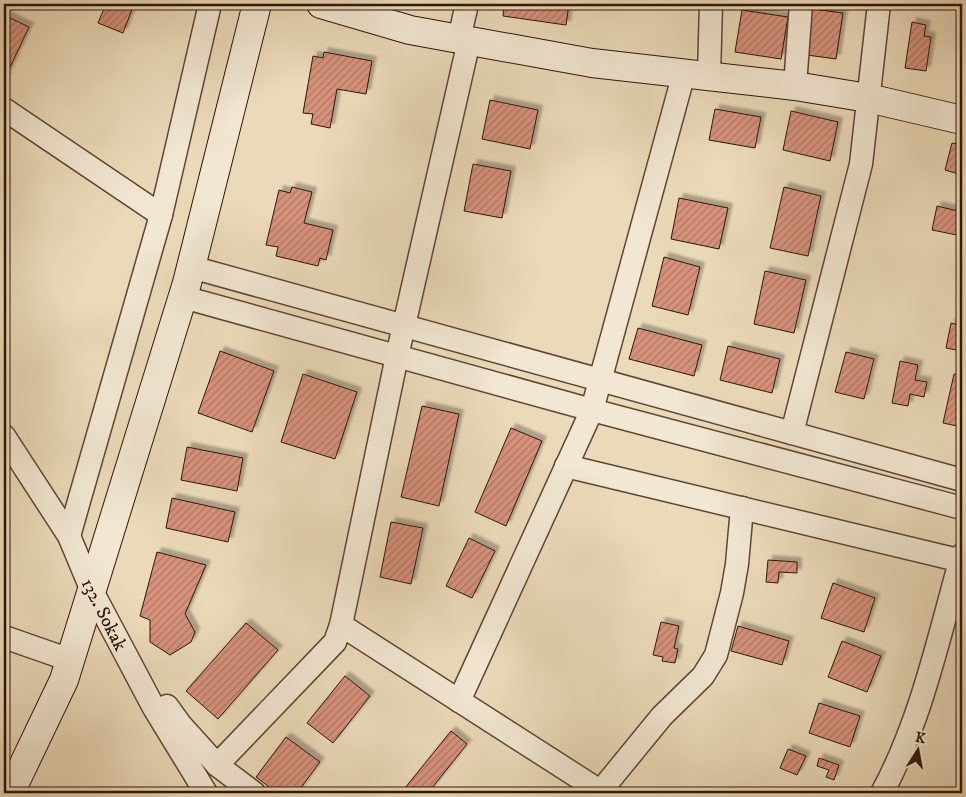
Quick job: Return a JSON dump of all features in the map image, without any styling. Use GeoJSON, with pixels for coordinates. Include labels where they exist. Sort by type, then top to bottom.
{"type":"FeatureCollection","features":[{"type":"Feature","properties":{"kind":"street"},"geometry":{"type":"LineString","coordinates":[[69,536],[161,215],[210,4]]}},
{"type":"Feature","properties":{"kind":"street"},"geometry":{"type":"LineString","coordinates":[[10,793],[64,680],[92,591],[191,267],[257,4]]}},
{"type":"Feature","properties":{"kind":"street"},"geometry":{"type":"LineString","coordinates":[[321,4],[410,30],[464,40],[592,62],[794,86],[868,98],[962,120]]}},
{"type":"Feature","properties":{"kind":"street"},"geometry":{"type":"LineString","coordinates":[[217,765],[335,642],[341,625],[464,40],[467,4]]}},
{"type":"Feature","properties":{"kind":"street"},"geometry":{"type":"LineString","coordinates":[[459,701],[592,410],[697,74],[711,4]]}},
{"type":"Feature","properties":{"kind":"street"},"geometry":{"type":"LineString","coordinates":[[794,86],[801,4]]}},
{"type":"Feature","properties":{"kind":"street"},"geometry":{"type":"LineString","coordinates":[[792,433],[861,164],[879,4]]}},
{"type":"Feature","properties":{"kind":"street"},"geometry":{"type":"LineString","coordinates":[[4,109],[161,215]]}},
{"type":"Feature","properties":{"kind":"street"},"geometry":{"type":"LineString","coordinates":[[191,267],[962,480]]}},
{"type":"Feature","properties":{"kind":"street"},"geometry":{"type":"LineString","coordinates":[[182,297],[592,410],[962,508]]}},
{"type":"Feature","properties":{"kind":"street","name":"132. Sokak"},"geometry":{"type":"LineString","coordinates":[[4,436],[69,536],[92,591],[154,708],[206,793]]}},
{"type":"Feature","properties":{"kind":"street"},"geometry":{"type":"LineString","coordinates":[[566,466],[962,559],[955,608],[896,768],[882,793]]}},
{"type":"Feature","properties":{"kind":"street"},"geometry":{"type":"LineString","coordinates":[[341,625],[601,793],[662,716],[703,676],[716,655],[734,583],[742,508]]}},
{"type":"Feature","properties":{"kind":"street"},"geometry":{"type":"LineString","coordinates":[[4,637],[70,660]]}},
{"type":"Feature","properties":{"kind":"street"},"geometry":{"type":"LineString","coordinates":[[117,638],[180,724],[217,765],[254,793]]}},
{"type":"Feature","properties":{"kind":"building"},"geometry":{"type":"Polygon","coordinates":[[[106,4],[134,4],[123,33],[98,23],[106,4]]]}},
{"type":"Feature","properties":{"kind":"building"},"geometry":{"type":"Polygon","coordinates":[[[504,4],[569,4],[566,25],[503,16],[504,4]]]}},
{"type":"Feature","properties":{"kind":"building"},"geometry":{"type":"Polygon","coordinates":[[[918,4],[962,4],[962,8],[918,4]]]}},
{"type":"Feature","properties":{"kind":"building"},"geometry":{"type":"Polygon","coordinates":[[[806,8],[843,13],[836,59],[800,54],[806,8]]]}},
{"type":"Feature","properties":{"kind":"building"},"geometry":{"type":"Polygon","coordinates":[[[742,10],[788,17],[781,59],[735,52],[742,10]]]}},
{"type":"Feature","properties":{"kind":"building"},"geometry":{"type":"Polygon","coordinates":[[[4,15],[29,27],[4,80],[4,15]]]}},
{"type":"Feature","properties":{"kind":"building"},"geometry":{"type":"Polygon","coordinates":[[[912,22],[926,25],[924,36],[931,37],[926,71],[905,68],[912,22]]]}},
{"type":"Feature","properties":{"kind":"building"},"geometry":{"type":"Polygon","coordinates":[[[324,52],[372,61],[366,94],[337,89],[330,128],[311,124],[313,114],[303,113],[313,56],[323,58],[324,52]]]}},
{"type":"Feature","properties":{"kind":"building"},"geometry":{"type":"Polygon","coordinates":[[[490,100],[538,110],[530,149],[482,139],[490,100]]]}},
{"type":"Feature","properties":{"kind":"building"},"geometry":{"type":"Polygon","coordinates":[[[715,109],[761,117],[755,148],[709,140],[715,109]]]}},
{"type":"Feature","properties":{"kind":"building"},"geometry":{"type":"Polygon","coordinates":[[[791,111],[838,122],[830,161],[783,150],[791,111]]]}},
{"type":"Feature","properties":{"kind":"building"},"geometry":{"type":"Polygon","coordinates":[[[952,143],[962,145],[962,175],[945,170],[952,143]]]}},
{"type":"Feature","properties":{"kind":"building"},"geometry":{"type":"Polygon","coordinates":[[[473,164],[511,171],[502,218],[464,211],[473,164]]]}},
{"type":"Feature","properties":{"kind":"building"},"geometry":{"type":"Polygon","coordinates":[[[292,187],[312,192],[304,223],[333,230],[326,260],[320,258],[318,266],[276,256],[278,247],[266,245],[279,190],[290,193],[292,187]]]}},
{"type":"Feature","properties":{"kind":"building"},"geometry":{"type":"Polygon","coordinates":[[[784,187],[821,196],[808,256],[770,248],[784,187]]]}},
{"type":"Feature","properties":{"kind":"building"},"geometry":{"type":"Polygon","coordinates":[[[679,198],[728,208],[719,249],[671,239],[679,198]]]}},
{"type":"Feature","properties":{"kind":"building"},"geometry":{"type":"Polygon","coordinates":[[[937,206],[962,212],[957,235],[932,230],[937,206]]]}},
{"type":"Feature","properties":{"kind":"building"},"geometry":{"type":"Polygon","coordinates":[[[664,257],[700,267],[688,315],[652,306],[664,257]]]}},
{"type":"Feature","properties":{"kind":"building"},"geometry":{"type":"Polygon","coordinates":[[[765,271],[806,280],[794,333],[754,324],[765,271]]]}},
{"type":"Feature","properties":{"kind":"building"},"geometry":{"type":"Polygon","coordinates":[[[951,323],[962,326],[962,351],[946,348],[951,323]]]}},
{"type":"Feature","properties":{"kind":"building"},"geometry":{"type":"Polygon","coordinates":[[[638,328],[702,345],[694,376],[629,359],[638,328]]]}},
{"type":"Feature","properties":{"kind":"building"},"geometry":{"type":"Polygon","coordinates":[[[728,346],[780,359],[772,393],[720,380],[728,346]]]}},
{"type":"Feature","properties":{"kind":"building"},"geometry":{"type":"Polygon","coordinates":[[[220,351],[274,371],[252,432],[198,413],[220,351]]]}},
{"type":"Feature","properties":{"kind":"building"},"geometry":{"type":"Polygon","coordinates":[[[846,352],[874,359],[864,399],[835,392],[846,352]]]}},
{"type":"Feature","properties":{"kind":"building"},"geometry":{"type":"Polygon","coordinates":[[[900,361],[918,365],[915,380],[927,382],[924,397],[910,394],[908,406],[892,403],[900,361]]]}},
{"type":"Feature","properties":{"kind":"building"},"geometry":{"type":"Polygon","coordinates":[[[303,374],[357,392],[335,459],[281,442],[303,374]]]}},
{"type":"Feature","properties":{"kind":"building"},"geometry":{"type":"Polygon","coordinates":[[[954,374],[962,376],[962,427],[943,423],[954,374]]]}},
{"type":"Feature","properties":{"kind":"building"},"geometry":{"type":"Polygon","coordinates":[[[422,406],[459,414],[439,506],[401,497],[422,406]]]}},
{"type":"Feature","properties":{"kind":"building"},"geometry":{"type":"Polygon","coordinates":[[[511,428],[542,441],[506,526],[475,512],[511,428]]]}},
{"type":"Feature","properties":{"kind":"building"},"geometry":{"type":"Polygon","coordinates":[[[187,447],[243,458],[237,491],[181,480],[187,447]]]}},
{"type":"Feature","properties":{"kind":"building"},"geometry":{"type":"Polygon","coordinates":[[[172,498],[235,512],[228,542],[166,528],[172,498]]]}},
{"type":"Feature","properties":{"kind":"building"},"geometry":{"type":"Polygon","coordinates":[[[391,522],[423,528],[411,584],[380,577],[391,522]]]}},
{"type":"Feature","properties":{"kind":"building"},"geometry":{"type":"Polygon","coordinates":[[[469,538],[495,551],[472,598],[446,586],[469,538]]]}},
{"type":"Feature","properties":{"kind":"building"},"geometry":{"type":"Polygon","coordinates":[[[157,552],[206,565],[185,614],[195,632],[191,642],[170,655],[150,642],[150,620],[140,616],[157,552]]]}},
{"type":"Feature","properties":{"kind":"building"},"geometry":{"type":"Polygon","coordinates":[[[768,560],[797,562],[797,573],[779,572],[778,583],[766,582],[768,560]]]}},
{"type":"Feature","properties":{"kind":"building"},"geometry":{"type":"Polygon","coordinates":[[[833,583],[875,598],[864,632],[821,618],[833,583]]]}},
{"type":"Feature","properties":{"kind":"building"},"geometry":{"type":"Polygon","coordinates":[[[661,622],[679,626],[674,648],[678,649],[675,663],[662,661],[663,657],[653,655],[661,622]]]}},
{"type":"Feature","properties":{"kind":"building"},"geometry":{"type":"Polygon","coordinates":[[[246,623],[278,650],[218,719],[186,691],[246,623]]]}},
{"type":"Feature","properties":{"kind":"building"},"geometry":{"type":"Polygon","coordinates":[[[738,626],[789,641],[782,665],[731,651],[738,626]]]}},
{"type":"Feature","properties":{"kind":"building"},"geometry":{"type":"Polygon","coordinates":[[[842,641],[881,656],[867,692],[828,677],[842,641]]]}},
{"type":"Feature","properties":{"kind":"building"},"geometry":{"type":"Polygon","coordinates":[[[345,676],[370,696],[333,743],[307,723],[345,676]]]}},
{"type":"Feature","properties":{"kind":"building"},"geometry":{"type":"Polygon","coordinates":[[[819,703],[860,716],[850,747],[809,733],[819,703]]]}},
{"type":"Feature","properties":{"kind":"building"},"geometry":{"type":"Polygon","coordinates":[[[451,731],[467,744],[428,793],[401,793],[451,731]]]}},
{"type":"Feature","properties":{"kind":"building"},"geometry":{"type":"Polygon","coordinates":[[[286,737],[320,762],[297,793],[277,793],[256,777],[286,737]]]}},
{"type":"Feature","properties":{"kind":"building"},"geometry":{"type":"Polygon","coordinates":[[[788,749],[806,756],[797,775],[780,768],[788,749]]]}},
{"type":"Feature","properties":{"kind":"building"},"geometry":{"type":"Polygon","coordinates":[[[819,758],[839,765],[834,780],[826,777],[829,770],[817,766],[819,758]]]}}]}
